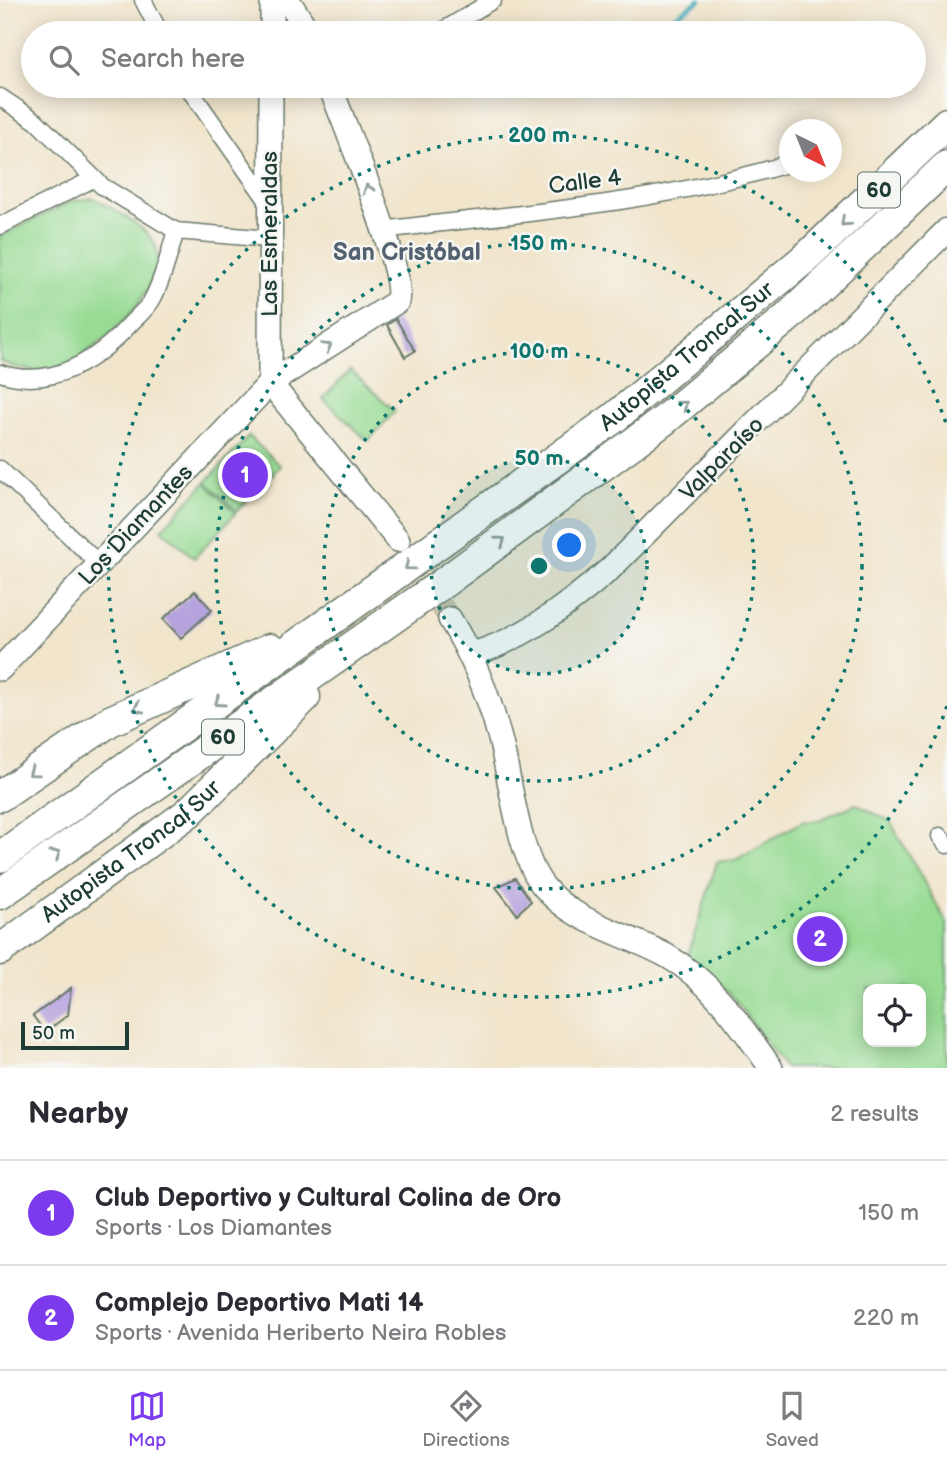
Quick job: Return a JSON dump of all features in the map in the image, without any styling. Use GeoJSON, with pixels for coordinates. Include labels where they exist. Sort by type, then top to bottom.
{"type":"FeatureCollection","features":[{"type":"Feature","properties":{"kind":"highway","name":"Autopista Troncal Sur"},"geometry":{"type":"LineString","coordinates":[[0,857],[375,592],[592,434],[680,365],[810,254],[947,123]]}},
{"type":"Feature","properties":{"kind":"highway","name":"Autopista Troncal Sur"},"geometry":{"type":"LineString","coordinates":[[0,894],[598,471],[726,370],[849,262],[947,166]]}},
{"type":"Feature","properties":{"kind":"highway","name":"Autopista Troncal Sur"},"geometry":{"type":"LineString","coordinates":[[0,950],[188,813],[310,694],[446,581]]}},
{"type":"Feature","properties":{"kind":"highway","name":"Autopista Troncal Sur"},"geometry":{"type":"LineString","coordinates":[[0,796],[110,721],[256,657],[375,592]]}},
{"type":"Feature","properties":{"kind":"street"},"geometry":{"type":"LineString","coordinates":[[143,0],[154,21]]}},
{"type":"Feature","properties":{"kind":"street"},"geometry":{"type":"LineString","coordinates":[[272,0],[272,21]]}},
{"type":"Feature","properties":{"kind":"street"},"geometry":{"type":"LineString","coordinates":[[288,0],[301,21]]}},
{"type":"Feature","properties":{"kind":"street"},"geometry":{"type":"LineString","coordinates":[[459,21],[493,0]]}},
{"type":"Feature","properties":{"kind":"street"},"geometry":{"type":"LineString","coordinates":[[0,97],[36,121],[93,179],[176,231],[270,239]]}},
{"type":"Feature","properties":{"kind":"street"},"geometry":{"type":"LineString","coordinates":[[195,98],[269,203]]}},
{"type":"Feature","properties":{"kind":"street","name":"Las Esmeraldas"},"geometry":{"type":"LineString","coordinates":[[270,383],[271,98]]}},
{"type":"Feature","properties":{"kind":"street","name":"Los Diamantes"},"geometry":{"type":"LineString","coordinates":[[0,669],[270,383],[398,301],[401,291],[383,230],[334,98]]}},
{"type":"Feature","properties":{"kind":"street","name":"Calle 4"},"geometry":{"type":"LineString","coordinates":[[383,230],[639,198],[713,185],[779,166]]}},
{"type":"Feature","properties":{"kind":"street"},"geometry":{"type":"LineString","coordinates":[[0,226],[93,179]]}},
{"type":"Feature","properties":{"kind":"street","name":"Valparaíso"},"geometry":{"type":"LineString","coordinates":[[472,654],[510,640],[540,622],[575,599],[610,569],[947,230]]}},
{"type":"Feature","properties":{"kind":"street"},"geometry":{"type":"LineString","coordinates":[[0,373],[43,379],[64,373],[86,363],[120,336],[152,300],[176,231]]}},
{"type":"Feature","properties":{"kind":"street"},"geometry":{"type":"LineString","coordinates":[[270,383],[398,540]]}},
{"type":"Feature","properties":{"kind":"street"},"geometry":{"type":"LineString","coordinates":[[0,469],[100,565]]}},
{"type":"Feature","properties":{"kind":"street"},"geometry":{"type":"LineString","coordinates":[[450,619],[472,654],[499,734],[529,861],[539,880],[565,906],[685,968],[720,999],[771,1068]]}},
{"type":"Feature","properties":{"kind":"green space"},"geometry":{"type":"Polygon","coordinates":[[[94,198],[129,219],[152,240],[156,247],[157,265],[151,283],[139,303],[123,321],[105,338],[68,363],[38,371],[0,361],[0,236],[72,201],[94,198]]]}},
{"type":"Feature","properties":{"kind":"green space"},"geometry":{"type":"Polygon","coordinates":[[[350,370],[395,411],[368,441],[323,399],[350,370]]]}},
{"type":"Feature","properties":{"kind":"green space"},"geometry":{"type":"Polygon","coordinates":[[[249,436],[280,466],[237,511],[206,482],[249,436]]]}},
{"type":"Feature","properties":{"kind":"green space"},"geometry":{"type":"Polygon","coordinates":[[[205,483],[236,513],[194,558],[162,529],[205,483]]]}},
{"type":"Feature","properties":{"kind":"green space"},"geometry":{"type":"Polygon","coordinates":[[[856,804],[890,821],[947,923],[947,1068],[785,1068],[733,997],[688,955],[717,862],[735,860],[802,822],[819,820],[856,804]]]}},
{"type":"Feature","properties":{"kind":"building"},"geometry":{"type":"Polygon","coordinates":[[[396,319],[415,351],[405,357],[387,325],[396,319]]]}},
{"type":"Feature","properties":{"kind":"building"},"geometry":{"type":"Polygon","coordinates":[[[195,591],[212,610],[181,638],[163,619],[195,591]]]}},
{"type":"Feature","properties":{"kind":"building"},"geometry":{"type":"Polygon","coordinates":[[[515,878],[531,901],[517,914],[496,887],[515,878]]]}},
{"type":"Feature","properties":{"kind":"building"},"geometry":{"type":"Polygon","coordinates":[[[71,988],[68,1015],[45,1032],[33,1016],[71,988]]]}},
{"type":"Feature","properties":{"kind":"waterway"},"geometry":{"type":"LineString","coordinates":[[668,21],[700,0]]}},
{"type":"Feature","properties":{"kind":"tunnel"},"geometry":{"type":"LineString","coordinates":[[403,549],[450,619]]}},
{"type":"Feature","properties":{"kind":"place","name":"Club Deportivo y Cultural Colina de Oro"},"geometry":{"type":"Point","coordinates":[245,475]}},
{"type":"Feature","properties":{"kind":"place","name":"Complejo Deportivo Mati 14"},"geometry":{"type":"Point","coordinates":[820,939]}},
{"type":"Feature","properties":{"kind":"district","name":"San Cristóbal"},"geometry":{"type":"Point","coordinates":[407,252]}}]}
